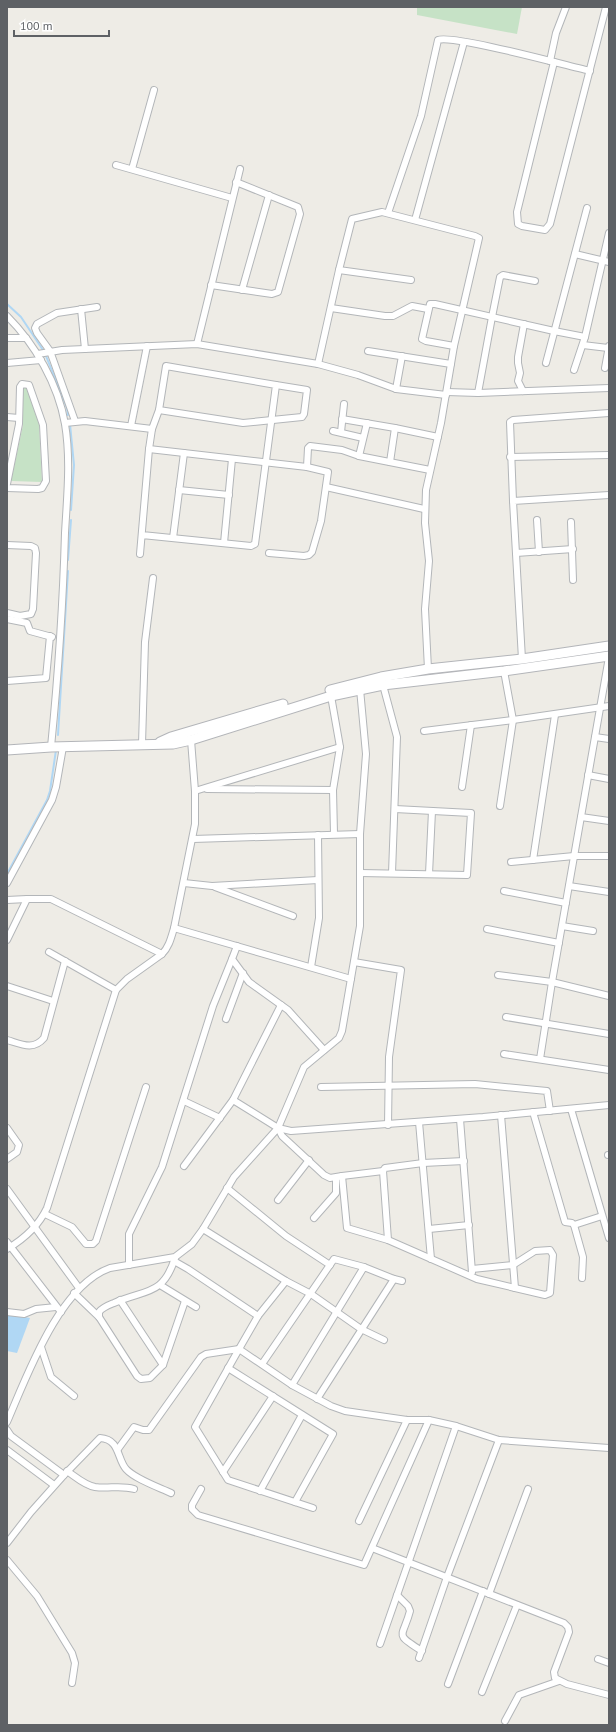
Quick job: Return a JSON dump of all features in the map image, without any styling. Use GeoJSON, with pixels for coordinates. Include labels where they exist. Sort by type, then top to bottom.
{"type":"FeatureCollection","features":[{"type":"Feature","properties":{"kind":"main road"},"geometry":{"type":"LineString","coordinates":[[155,744],[171,737],[330,690],[381,677],[428,669],[522,659],[609,646]]}},
{"type":"Feature","properties":{"kind":"main road"},"geometry":{"type":"LineString","coordinates":[[7,750],[51,747],[172,744],[191,740],[331,696],[383,684],[504,671],[609,656]]}},
{"type":"Feature","properties":{"kind":"street"},"geometry":{"type":"LineString","coordinates":[[566,7],[556,33],[552,62],[517,212],[518,224],[545,230],[550,224],[606,7]]}},
{"type":"Feature","properties":{"kind":"street"},"geometry":{"type":"LineString","coordinates":[[388,213],[421,116],[438,40],[446,38],[590,71]]}},
{"type":"Feature","properties":{"kind":"street"},"geometry":{"type":"LineString","coordinates":[[415,220],[464,42]]}},
{"type":"Feature","properties":{"kind":"street"},"geometry":{"type":"LineString","coordinates":[[132,169],[154,90]]}},
{"type":"Feature","properties":{"kind":"street"},"geometry":{"type":"LineString","coordinates":[[116,166],[132,169],[232,198]]}},
{"type":"Feature","properties":{"kind":"street"},"geometry":{"type":"LineString","coordinates":[[197,344],[240,169]]}},
{"type":"Feature","properties":{"kind":"street"},"geometry":{"type":"LineString","coordinates":[[211,286],[272,294],[279,290],[300,211],[298,207],[236,182]]}},
{"type":"Feature","properties":{"kind":"street"},"geometry":{"type":"LineString","coordinates":[[242,290],[269,195]]}},
{"type":"Feature","properties":{"kind":"street"},"geometry":{"type":"LineString","coordinates":[[546,364],[587,208]]}},
{"type":"Feature","properties":{"kind":"street"},"geometry":{"type":"LineString","coordinates":[[318,364],[351,220],[378,212],[388,213],[479,238],[454,346],[438,437],[426,490],[424,509],[429,561],[425,609],[428,669]]}},
{"type":"Feature","properties":{"kind":"street"},"geometry":{"type":"LineString","coordinates":[[574,370],[583,345],[609,233]]}},
{"type":"Feature","properties":{"kind":"street"},"geometry":{"type":"LineString","coordinates":[[575,254],[609,262]]}},
{"type":"Feature","properties":{"kind":"street"},"geometry":{"type":"LineString","coordinates":[[339,270],[411,280]]}},
{"type":"Feature","properties":{"kind":"street"},"geometry":{"type":"LineString","coordinates":[[478,393],[501,276],[535,281]]}},
{"type":"Feature","properties":{"kind":"street"},"geometry":{"type":"LineString","coordinates":[[454,346],[422,339],[428,309],[432,303],[585,337]]}},
{"type":"Feature","properties":{"kind":"street"},"geometry":{"type":"LineString","coordinates":[[331,308],[385,316],[393,316],[412,306],[428,309]]}},
{"type":"Feature","properties":{"kind":"street"},"geometry":{"type":"LineString","coordinates":[[75,421],[50,351],[36,330],[37,324],[57,313],[98,307]]}},
{"type":"Feature","properties":{"kind":"street"},"geometry":{"type":"LineString","coordinates":[[81,309],[85,349]]}},
{"type":"Feature","properties":{"kind":"street"},"geometry":{"type":"LineString","coordinates":[[7,316],[40,357],[54,388],[65,423],[68,461],[60,639],[51,747]]}},
{"type":"Feature","properties":{"kind":"street"},"geometry":{"type":"LineString","coordinates":[[523,391],[518,381],[520,373],[518,360],[524,324]]}},
{"type":"Feature","properties":{"kind":"street"},"geometry":{"type":"LineString","coordinates":[[7,338],[26,338]]}},
{"type":"Feature","properties":{"kind":"street"},"geometry":{"type":"LineString","coordinates":[[7,363],[40,357],[50,351],[197,344],[318,364],[396,388],[446,393],[478,393],[609,388]]}},
{"type":"Feature","properties":{"kind":"street"},"geometry":{"type":"LineString","coordinates":[[583,345],[609,347],[605,368]]}},
{"type":"Feature","properties":{"kind":"street"},"geometry":{"type":"LineString","coordinates":[[131,426],[146,346]]}},
{"type":"Feature","properties":{"kind":"street"},"geometry":{"type":"LineString","coordinates":[[368,351],[451,364]]}},
{"type":"Feature","properties":{"kind":"street"},"geometry":{"type":"LineString","coordinates":[[396,388],[402,356]]}},
{"type":"Feature","properties":{"kind":"street"},"geometry":{"type":"LineString","coordinates":[[140,554],[149,449],[152,429],[159,410],[166,366],[305,389],[307,392],[304,414],[302,417],[242,423],[159,410]]}},
{"type":"Feature","properties":{"kind":"street"},"geometry":{"type":"LineString","coordinates":[[7,484],[19,418],[20,387],[22,384],[26,384],[29,385],[43,425],[46,481],[42,488],[38,489],[7,488]]}},
{"type":"Feature","properties":{"kind":"street"},"geometry":{"type":"LineString","coordinates":[[142,535],[251,546],[255,544],[276,385]]}},
{"type":"Feature","properties":{"kind":"street"},"geometry":{"type":"LineString","coordinates":[[341,432],[344,404]]}},
{"type":"Feature","properties":{"kind":"street"},"geometry":{"type":"LineString","coordinates":[[522,659],[510,457],[510,422],[513,420],[609,413]]}},
{"type":"Feature","properties":{"kind":"street"},"geometry":{"type":"LineString","coordinates":[[7,417],[19,418]]}},
{"type":"Feature","properties":{"kind":"street"},"geometry":{"type":"LineString","coordinates":[[342,419],[438,437]]}},
{"type":"Feature","properties":{"kind":"street"},"geometry":{"type":"LineString","coordinates":[[65,423],[85,421],[152,429]]}},
{"type":"Feature","properties":{"kind":"street"},"geometry":{"type":"LineString","coordinates":[[359,456],[367,423]]}},
{"type":"Feature","properties":{"kind":"street"},"geometry":{"type":"LineString","coordinates":[[390,462],[396,428]]}},
{"type":"Feature","properties":{"kind":"street"},"geometry":{"type":"LineString","coordinates":[[333,431],[364,438]]}},
{"type":"Feature","properties":{"kind":"street"},"geometry":{"type":"LineString","coordinates":[[307,467],[308,449],[310,446],[342,450],[359,456],[430,470]]}},
{"type":"Feature","properties":{"kind":"street"},"geometry":{"type":"LineString","coordinates":[[149,449],[307,467],[328,472],[321,521],[312,552],[304,556],[269,553]]}},
{"type":"Feature","properties":{"kind":"street"},"geometry":{"type":"LineString","coordinates":[[174,538],[184,453]]}},
{"type":"Feature","properties":{"kind":"street"},"geometry":{"type":"LineString","coordinates":[[510,457],[609,454]]}},
{"type":"Feature","properties":{"kind":"street"},"geometry":{"type":"LineString","coordinates":[[224,543],[230,495],[232,459]]}},
{"type":"Feature","properties":{"kind":"street"},"geometry":{"type":"LineString","coordinates":[[326,487],[424,509]]}},
{"type":"Feature","properties":{"kind":"street"},"geometry":{"type":"LineString","coordinates":[[179,490],[230,495]]}},
{"type":"Feature","properties":{"kind":"street"},"geometry":{"type":"LineString","coordinates":[[513,501],[609,495]]}},
{"type":"Feature","properties":{"kind":"street"},"geometry":{"type":"LineString","coordinates":[[537,520],[539,552]]}},
{"type":"Feature","properties":{"kind":"street"},"geometry":{"type":"LineString","coordinates":[[571,522],[573,580]]}},
{"type":"Feature","properties":{"kind":"street"},"geometry":{"type":"LineString","coordinates":[[7,545],[31,546],[35,548],[36,553],[33,608],[31,614],[20,616],[7,613]]}},
{"type":"Feature","properties":{"kind":"street"},"geometry":{"type":"LineString","coordinates":[[516,553],[572,549]]}},
{"type":"Feature","properties":{"kind":"street"},"geometry":{"type":"LineString","coordinates":[[142,744],[145,642],[153,578]]}},
{"type":"Feature","properties":{"kind":"street"},"geometry":{"type":"LineString","coordinates":[[7,622],[7,619],[27,623],[30,631],[60,639]]}},
{"type":"Feature","properties":{"kind":"street"},"geometry":{"type":"LineString","coordinates":[[7,681],[46,678],[50,636]]}},
{"type":"Feature","properties":{"kind":"street"},"geometry":{"type":"LineString","coordinates":[[540,1059],[609,656]]}},
{"type":"Feature","properties":{"kind":"street"},"geometry":{"type":"LineString","coordinates":[[500,806],[513,720],[504,671]]}},
{"type":"Feature","properties":{"kind":"street"},"geometry":{"type":"LineString","coordinates":[[383,684],[397,737],[392,873]]}},
{"type":"Feature","properties":{"kind":"street"},"geometry":{"type":"LineString","coordinates":[[99,1317],[99,1312],[102,1308],[160,1285],[164,1281],[174,1259],[192,1244],[203,1229],[234,1177],[278,1128],[304,1067],[339,1038],[342,1032],[360,926],[360,834],[366,754],[360,689]]}},
{"type":"Feature","properties":{"kind":"street"},"geometry":{"type":"LineString","coordinates":[[331,696],[340,747],[333,790],[334,834]]}},
{"type":"Feature","properties":{"kind":"street"},"geometry":{"type":"LineString","coordinates":[[424,731],[555,715],[609,706]]}},
{"type":"Feature","properties":{"kind":"street"},"geometry":{"type":"LineString","coordinates":[[533,860],[555,715]]}},
{"type":"Feature","properties":{"kind":"street"},"geometry":{"type":"LineString","coordinates":[[462,787],[471,725]]}},
{"type":"Feature","properties":{"kind":"street"},"geometry":{"type":"LineString","coordinates":[[595,737],[609,739]]}},
{"type":"Feature","properties":{"kind":"street"},"geometry":{"type":"LineString","coordinates":[[61,1312],[8,1246],[35,1227],[45,1214],[116,990],[127,979],[167,949],[174,928],[195,824],[197,790],[191,740]]}},
{"type":"Feature","properties":{"kind":"street"},"geometry":{"type":"LineString","coordinates":[[7,883],[52,800],[64,747]]}},
{"type":"Feature","properties":{"kind":"street"},"geometry":{"type":"LineString","coordinates":[[197,790],[340,747]]}},
{"type":"Feature","properties":{"kind":"street"},"geometry":{"type":"LineString","coordinates":[[588,775],[609,779]]}},
{"type":"Feature","properties":{"kind":"street"},"geometry":{"type":"LineString","coordinates":[[197,790],[333,790]]}},
{"type":"Feature","properties":{"kind":"street"},"geometry":{"type":"LineString","coordinates":[[360,873],[467,875],[471,813],[395,808]]}},
{"type":"Feature","properties":{"kind":"street"},"geometry":{"type":"LineString","coordinates":[[429,874],[432,811]]}},
{"type":"Feature","properties":{"kind":"street"},"geometry":{"type":"LineString","coordinates":[[581,817],[609,822]]}},
{"type":"Feature","properties":{"kind":"street"},"geometry":{"type":"LineString","coordinates":[[193,839],[360,834]]}},
{"type":"Feature","properties":{"kind":"street"},"geometry":{"type":"LineString","coordinates":[[311,967],[318,918],[318,835]]}},
{"type":"Feature","properties":{"kind":"street"},"geometry":{"type":"LineString","coordinates":[[511,862],[574,856],[609,856]]}},
{"type":"Feature","properties":{"kind":"street"},"geometry":{"type":"LineString","coordinates":[[184,883],[212,886],[318,880]]}},
{"type":"Feature","properties":{"kind":"street"},"geometry":{"type":"LineString","coordinates":[[212,886],[293,916]]}},
{"type":"Feature","properties":{"kind":"street"},"geometry":{"type":"LineString","coordinates":[[569,886],[609,892]]}},
{"type":"Feature","properties":{"kind":"street"},"geometry":{"type":"LineString","coordinates":[[504,891],[566,902]]}},
{"type":"Feature","properties":{"kind":"street"},"geometry":{"type":"LineString","coordinates":[[7,940],[27,899]]}},
{"type":"Feature","properties":{"kind":"street"},"geometry":{"type":"LineString","coordinates":[[7,900],[51,899],[162,954]]}},
{"type":"Feature","properties":{"kind":"street"},"geometry":{"type":"LineString","coordinates":[[562,926],[593,931]]}},
{"type":"Feature","properties":{"kind":"street"},"geometry":{"type":"LineString","coordinates":[[174,928],[351,979]]}},
{"type":"Feature","properties":{"kind":"street"},"geometry":{"type":"LineString","coordinates":[[487,929],[559,943]]}},
{"type":"Feature","properties":{"kind":"street"},"geometry":{"type":"LineString","coordinates":[[129,1265],[129,1234],[162,1167],[213,1006],[237,946]]}},
{"type":"Feature","properties":{"kind":"street"},"geometry":{"type":"LineString","coordinates":[[49,952],[116,990]]}},
{"type":"Feature","properties":{"kind":"street"},"geometry":{"type":"LineString","coordinates":[[232,959],[249,982],[288,1010],[324,1050]]}},
{"type":"Feature","properties":{"kind":"street"},"geometry":{"type":"LineString","coordinates":[[7,1040],[25,1046],[32,1046],[39,1044],[44,1038],[65,961]]}},
{"type":"Feature","properties":{"kind":"street"},"geometry":{"type":"LineString","coordinates":[[354,962],[401,970],[389,1057],[387,1086],[388,1124]]}},
{"type":"Feature","properties":{"kind":"street"},"geometry":{"type":"LineString","coordinates":[[226,1019],[243,973]]}},
{"type":"Feature","properties":{"kind":"street"},"geometry":{"type":"LineString","coordinates":[[498,975],[552,982],[609,996]]}},
{"type":"Feature","properties":{"kind":"street"},"geometry":{"type":"LineString","coordinates":[[7,986],[53,1001]]}},
{"type":"Feature","properties":{"kind":"street"},"geometry":{"type":"LineString","coordinates":[[184,1166],[233,1100],[281,1005]]}},
{"type":"Feature","properties":{"kind":"street"},"geometry":{"type":"LineString","coordinates":[[506,1017],[609,1034]]}},
{"type":"Feature","properties":{"kind":"street"},"geometry":{"type":"LineString","coordinates":[[504,1054],[609,1070]]}},
{"type":"Feature","properties":{"kind":"street"},"geometry":{"type":"LineString","coordinates":[[321,1087],[475,1084],[547,1091],[550,1111]]}},
{"type":"Feature","properties":{"kind":"street"},"geometry":{"type":"LineString","coordinates":[[45,1214],[68,1224],[86,1244],[93,1244],[96,1241],[146,1087]]}},
{"type":"Feature","properties":{"kind":"street"},"geometry":{"type":"LineString","coordinates":[[233,1100],[278,1128],[291,1131],[308,1131],[460,1119],[609,1105]]}},
{"type":"Feature","properties":{"kind":"street"},"geometry":{"type":"LineString","coordinates":[[184,1101],[220,1118]]}},
{"type":"Feature","properties":{"kind":"street"},"geometry":{"type":"LineString","coordinates":[[571,1109],[609,1238]]}},
{"type":"Feature","properties":{"kind":"street"},"geometry":{"type":"LineString","coordinates":[[533,1112],[564,1222],[572,1223],[574,1225],[602,1216]]}},
{"type":"Feature","properties":{"kind":"street"},"geometry":{"type":"LineString","coordinates":[[501,1115],[515,1288]]}},
{"type":"Feature","properties":{"kind":"street"},"geometry":{"type":"LineString","coordinates":[[460,1119],[473,1277]]}},
{"type":"Feature","properties":{"kind":"street"},"geometry":{"type":"LineString","coordinates":[[419,1122],[431,1259]]}},
{"type":"Feature","properties":{"kind":"street"},"geometry":{"type":"LineString","coordinates":[[7,1128],[19,1145],[17,1152],[7,1159]]}},
{"type":"Feature","properties":{"kind":"street"},"geometry":{"type":"LineString","coordinates":[[278,1128],[282,1136],[324,1175],[330,1178],[383,1171],[386,1167],[464,1161]]}},
{"type":"Feature","properties":{"kind":"street"},"geometry":{"type":"LineString","coordinates":[[278,1200],[309,1160]]}},
{"type":"Feature","properties":{"kind":"street"},"geometry":{"type":"LineString","coordinates":[[383,1171],[388,1240]]}},
{"type":"Feature","properties":{"kind":"street"},"geometry":{"type":"LineString","coordinates":[[339,1177],[347,1228],[388,1240],[473,1277],[545,1295],[549,1294],[553,1253],[550,1250],[538,1250],[513,1265],[472,1269]]}},
{"type":"Feature","properties":{"kind":"street"},"geometry":{"type":"LineString","coordinates":[[314,1218],[336,1193],[339,1177]]}},
{"type":"Feature","properties":{"kind":"street"},"geometry":{"type":"LineString","coordinates":[[7,1188],[77,1290],[99,1317],[137,1376],[141,1379],[147,1379],[163,1365],[185,1301]]}},
{"type":"Feature","properties":{"kind":"street"},"geometry":{"type":"LineString","coordinates":[[227,1188],[286,1236],[330,1265]]}},
{"type":"Feature","properties":{"kind":"street"},"geometry":{"type":"LineString","coordinates":[[429,1229],[469,1225]]}},
{"type":"Feature","properties":{"kind":"street"},"geometry":{"type":"LineString","coordinates":[[574,1225],[583,1257],[582,1278]]}},
{"type":"Feature","properties":{"kind":"street"},"geometry":{"type":"LineString","coordinates":[[203,1229],[286,1281],[311,1294],[361,1329],[384,1340]]}},
{"type":"Feature","properties":{"kind":"street"},"geometry":{"type":"LineString","coordinates":[[7,1422],[30,1366],[61,1312],[85,1281],[101,1271],[129,1265],[174,1259],[258,1316]]}},
{"type":"Feature","properties":{"kind":"street"},"geometry":{"type":"LineString","coordinates":[[262,1364],[334,1260],[364,1268],[394,1279],[402,1280]]}},
{"type":"Feature","properties":{"kind":"street"},"geometry":{"type":"LineString","coordinates":[[292,1385],[364,1268]]}},
{"type":"Feature","properties":{"kind":"street"},"geometry":{"type":"LineString","coordinates":[[317,1399],[394,1279]]}},
{"type":"Feature","properties":{"kind":"street"},"geometry":{"type":"LineString","coordinates":[[286,1281],[258,1316],[195,1427],[228,1480],[312,1508]]}},
{"type":"Feature","properties":{"kind":"street"},"geometry":{"type":"LineString","coordinates":[[160,1285],[196,1307]]}},
{"type":"Feature","properties":{"kind":"street"},"geometry":{"type":"LineString","coordinates":[[120,1300],[163,1365]]}},
{"type":"Feature","properties":{"kind":"street"},"geometry":{"type":"LineString","coordinates":[[7,1312],[24,1314],[36,1309],[56,1307]]}},
{"type":"Feature","properties":{"kind":"street"},"geometry":{"type":"LineString","coordinates":[[41,1347],[51,1377],[74,1396]]}},
{"type":"Feature","properties":{"kind":"street"},"geometry":{"type":"LineString","coordinates":[[118,1449],[134,1427],[149,1430],[201,1358],[206,1354],[239,1349],[292,1385],[331,1406],[345,1411],[407,1420],[429,1420],[456,1426],[499,1440],[609,1448]]}},
{"type":"Feature","properties":{"kind":"street"},"geometry":{"type":"LineString","coordinates":[[228,1368],[333,1434],[295,1502]]}},
{"type":"Feature","properties":{"kind":"street"},"geometry":{"type":"LineString","coordinates":[[223,1472],[273,1396]]}},
{"type":"Feature","properties":{"kind":"street"},"geometry":{"type":"LineString","coordinates":[[260,1490],[302,1415]]}},
{"type":"Feature","properties":{"kind":"street"},"geometry":{"type":"LineString","coordinates":[[359,1521],[407,1420]]}},
{"type":"Feature","properties":{"kind":"street"},"geometry":{"type":"LineString","coordinates":[[201,1489],[192,1505],[192,1509],[198,1515],[364,1566],[429,1420]]}},
{"type":"Feature","properties":{"kind":"street"},"geometry":{"type":"LineString","coordinates":[[380,1644],[456,1426]]}},
{"type":"Feature","properties":{"kind":"street"},"geometry":{"type":"LineString","coordinates":[[7,1430],[12,1436],[66,1473],[89,1485],[134,1489]]}},
{"type":"Feature","properties":{"kind":"street"},"geometry":{"type":"LineString","coordinates":[[7,1543],[54,1485],[100,1438],[104,1438],[118,1449],[123,1466],[129,1472],[171,1493]]}},
{"type":"Feature","properties":{"kind":"street"},"geometry":{"type":"LineString","coordinates":[[419,1658],[447,1577],[499,1440]]}},
{"type":"Feature","properties":{"kind":"street"},"geometry":{"type":"LineString","coordinates":[[7,1450],[54,1485]]}},
{"type":"Feature","properties":{"kind":"street"},"geometry":{"type":"LineString","coordinates":[[448,1684],[528,1489]]}},
{"type":"Feature","properties":{"kind":"street"},"geometry":{"type":"LineString","coordinates":[[372,1548],[564,1623],[568,1627],[568,1636],[554,1675],[555,1678],[559,1681],[609,1695]]}},
{"type":"Feature","properties":{"kind":"street"},"geometry":{"type":"LineString","coordinates":[[7,1560],[37,1596],[72,1653],[75,1663],[72,1683]]}},
{"type":"Feature","properties":{"kind":"street"},"geometry":{"type":"LineString","coordinates":[[397,1595],[408,1606],[410,1611],[402,1629],[403,1637],[422,1651]]}},
{"type":"Feature","properties":{"kind":"street"},"geometry":{"type":"LineString","coordinates":[[482,1692],[517,1605]]}},
{"type":"Feature","properties":{"kind":"street"},"geometry":{"type":"LineString","coordinates":[[598,1659],[609,1663]]}},
{"type":"Feature","properties":{"kind":"street"},"geometry":{"type":"LineString","coordinates":[[505,1721],[519,1695],[559,1681]]}},
{"type":"Feature","properties":{"kind":"green space"},"geometry":{"type":"Polygon","coordinates":[[[417,7],[522,7],[517,34],[417,15],[417,7]]]}},
{"type":"Feature","properties":{"kind":"green space"},"geometry":{"type":"Polygon","coordinates":[[[22,388],[28,388],[39,423],[42,482],[11,481],[23,425],[22,388]]]}},
{"type":"Feature","properties":{"kind":"water"},"geometry":{"type":"Polygon","coordinates":[[[7,1313],[30,1318],[17,1353],[7,1351],[7,1313]]]}},
{"type":"Feature","properties":{"kind":"waterway"},"geometry":{"type":"LineString","coordinates":[[7,304],[21,317],[43,350]]}},
{"type":"Feature","properties":{"kind":"waterway"},"geometry":{"type":"LineString","coordinates":[[46,356],[67,408],[68,415]]}},
{"type":"Feature","properties":{"kind":"waterway"},"geometry":{"type":"LineString","coordinates":[[70,424],[74,465],[71,510]]}},
{"type":"Feature","properties":{"kind":"waterway"},"geometry":{"type":"LineString","coordinates":[[68,560],[71,520]]}},
{"type":"Feature","properties":{"kind":"waterway"},"geometry":{"type":"LineString","coordinates":[[58,735],[68,571]]}},
{"type":"Feature","properties":{"kind":"waterway"},"geometry":{"type":"LineString","coordinates":[[7,874],[47,800],[50,791],[56,750]]}}]}
